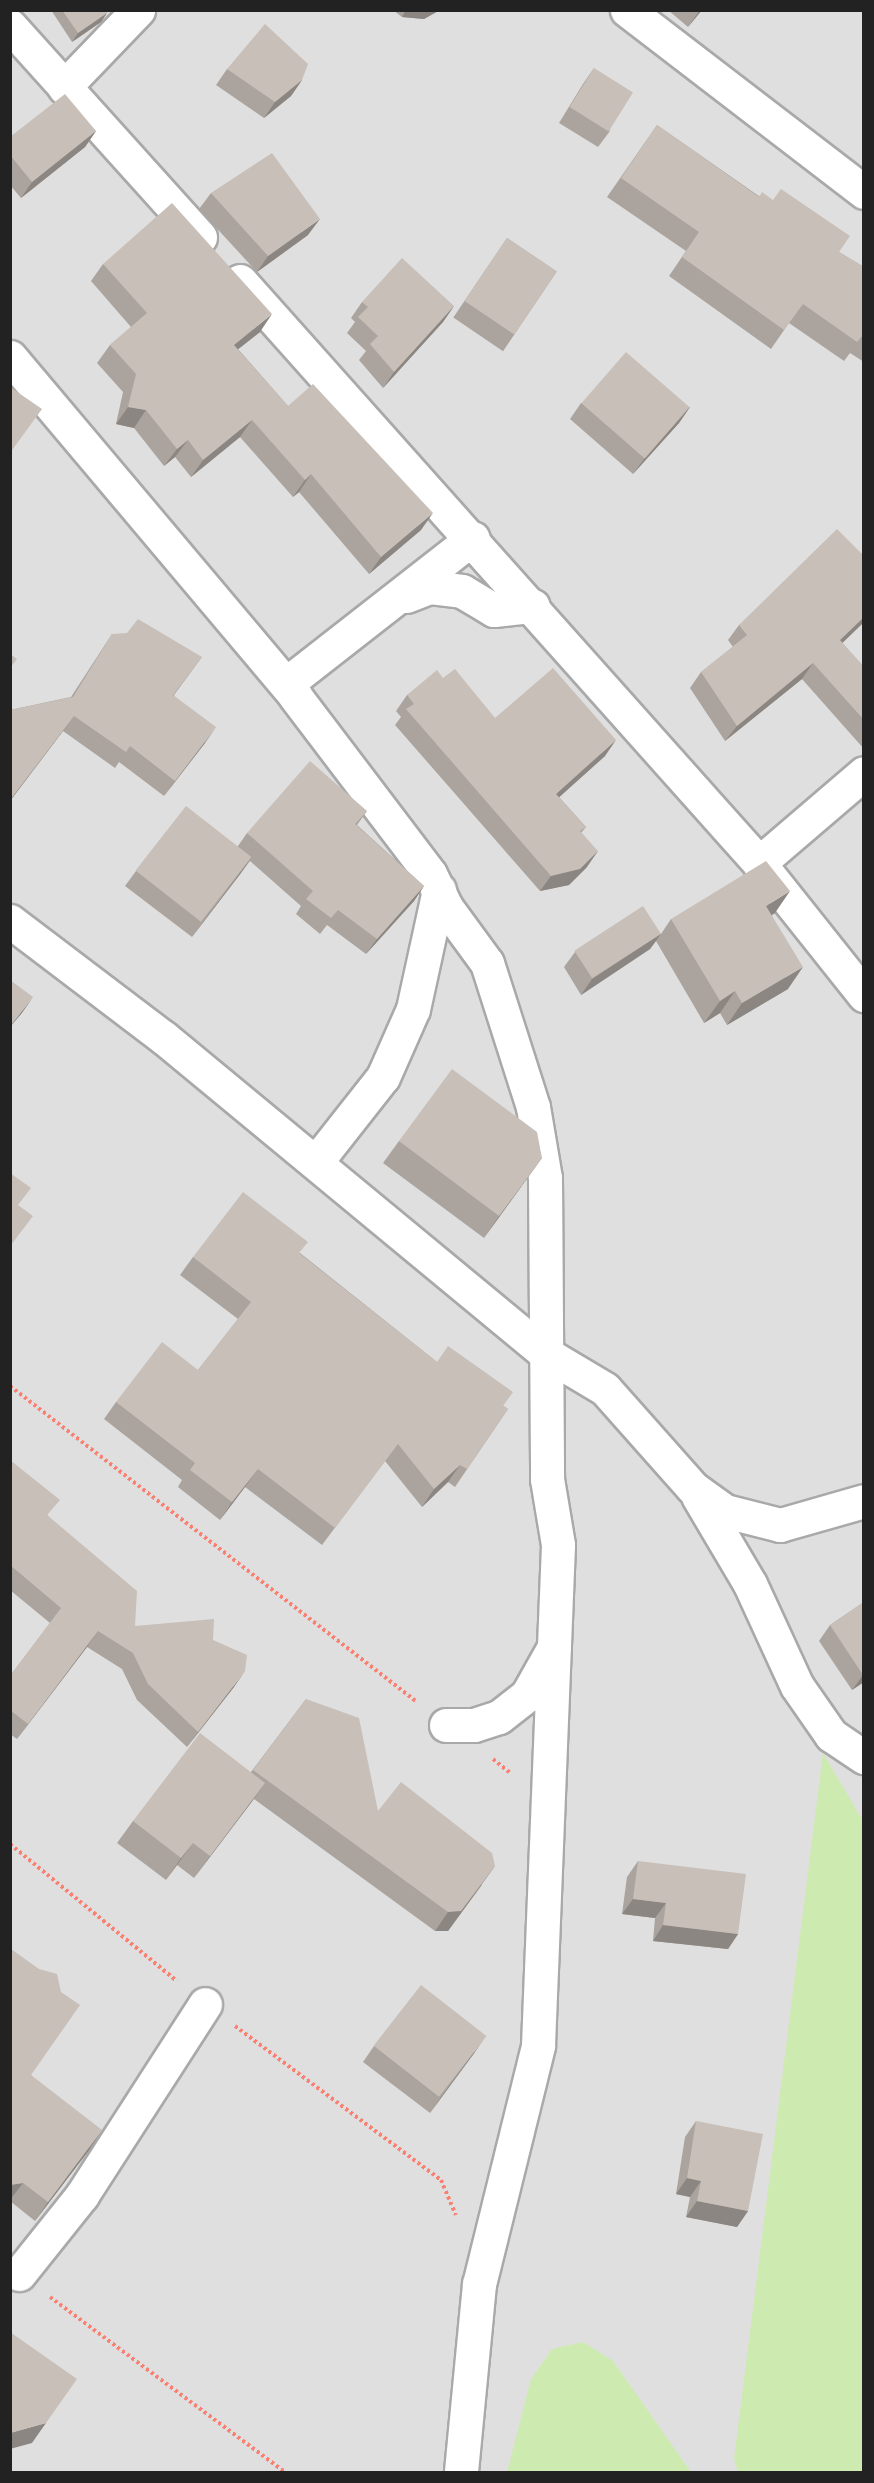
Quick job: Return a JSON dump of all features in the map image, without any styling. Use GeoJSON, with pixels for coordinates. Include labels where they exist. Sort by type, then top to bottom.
{"type":"FeatureCollection","features":[{"type":"Feature","properties":{"kind":"street"},"geometry":{"type":"LineString","coordinates":[[64,87],[138,10]]}},
{"type":"Feature","properties":{"kind":"street"},"geometry":{"type":"LineString","coordinates":[[627,10],[864,192]]}},
{"type":"Feature","properties":{"kind":"street"},"geometry":{"type":"LineString","coordinates":[[10,26],[533,606],[759,863],[864,995]]}},
{"type":"Feature","properties":{"kind":"street"},"geometry":{"type":"LineString","coordinates":[[10,357],[285,684],[384,810],[486,963],[532,1107],[545,1178],[548,1355],[547,1479],[558,1545],[557,1640],[538,2046],[479,2284],[457,2467]]}},
{"type":"Feature","properties":{"kind":"street"},"geometry":{"type":"LineString","coordinates":[[285,684],[402,598],[472,538]]}},
{"type":"Feature","properties":{"kind":"street"},"geometry":{"type":"LineString","coordinates":[[402,598],[430,587],[462,591],[494,610],[533,606]]}},
{"type":"Feature","properties":{"kind":"street"},"geometry":{"type":"LineString","coordinates":[[759,863],[864,773]]}},
{"type":"Feature","properties":{"kind":"street"},"geometry":{"type":"LineString","coordinates":[[316,1162],[383,1077],[413,1009],[439,890]]}},
{"type":"Feature","properties":{"kind":"street"},"geometry":{"type":"LineString","coordinates":[[10,921],[316,1162],[548,1355],[605,1389],[693,1488],[750,1584],[797,1686],[831,1735],[864,1757]]}},
{"type":"Feature","properties":{"kind":"street"},"geometry":{"type":"LineString","coordinates":[[693,1488],[725,1511],[780,1525],[864,1501]]}},
{"type":"Feature","properties":{"kind":"street"},"geometry":{"type":"LineString","coordinates":[[446,1725],[474,1725],[499,1717],[527,1695],[557,1640]]}},
{"type":"Feature","properties":{"kind":"street"},"geometry":{"type":"LineString","coordinates":[[19,2274],[82,2194],[205,2004]]}},
{"type":"Feature","properties":{"kind":"path"},"geometry":{"type":"LineString","coordinates":[[10,1386],[446,1725],[504,1767],[548,1816]]}},
{"type":"Feature","properties":{"kind":"path"},"geometry":{"type":"LineString","coordinates":[[10,1844],[205,2004],[441,2180],[461,2226]]}},
{"type":"Feature","properties":{"kind":"path"},"geometry":{"type":"LineString","coordinates":[[19,2274],[285,2472]]}},
{"type":"Feature","properties":{"kind":"shaded area"},"geometry":{"type":"Polygon","coordinates":[[[11,11],[863,11],[863,2472],[11,2472],[11,11]]]}},
{"type":"Feature","properties":{"kind":"green space"},"geometry":{"type":"Polygon","coordinates":[[[823,1753],[863,1821],[863,2472],[738,2472],[734,2459],[823,1753]]]}},
{"type":"Feature","properties":{"kind":"green space"},"geometry":{"type":"Polygon","coordinates":[[[583,2342],[613,2361],[691,2472],[507,2472],[531,2379],[552,2349],[583,2342]]]}},
{"type":"Feature","properties":{"kind":"building"},"geometry":{"type":"Polygon","coordinates":[[[62,10],[105,10],[107,13],[78,33],[62,10]]]}},
{"type":"Feature","properties":{"kind":"building"},"geometry":{"type":"Polygon","coordinates":[[[265,24],[308,64],[302,80],[275,102],[227,69],[265,24]]]}},
{"type":"Feature","properties":{"kind":"building"},"geometry":{"type":"Polygon","coordinates":[[[594,68],[633,92],[609,131],[570,107],[594,68]]]}},
{"type":"Feature","properties":{"kind":"building"},"geometry":{"type":"Polygon","coordinates":[[[65,94],[96,131],[32,182],[10,155],[10,137],[65,94]]]}},
{"type":"Feature","properties":{"kind":"building"},"geometry":{"type":"Polygon","coordinates":[[[657,125],[759,197],[762,192],[773,200],[781,189],[850,236],[839,252],[864,267],[864,334],[857,342],[803,304],[784,330],[682,257],[699,232],[621,178],[657,125]]]}},
{"type":"Feature","properties":{"kind":"building"},"geometry":{"type":"Polygon","coordinates":[[[272,153],[320,219],[268,256],[211,193],[272,153]]]}},
{"type":"Feature","properties":{"kind":"building"},"geometry":{"type":"Polygon","coordinates":[[[172,203],[272,314],[234,345],[288,406],[313,384],[433,513],[381,557],[311,474],[305,480],[252,420],[203,460],[188,440],[177,449],[146,410],[128,407],[136,374],[110,345],[147,313],[103,264],[172,203]]]}},
{"type":"Feature","properties":{"kind":"building"},"geometry":{"type":"Polygon","coordinates":[[[507,238],[557,272],[514,335],[465,301],[507,238]]]}},
{"type":"Feature","properties":{"kind":"building"},"geometry":{"type":"Polygon","coordinates":[[[402,258],[454,306],[394,372],[370,344],[378,336],[358,317],[368,307],[362,302],[402,258]]]}},
{"type":"Feature","properties":{"kind":"building"},"geometry":{"type":"Polygon","coordinates":[[[626,352],[689,407],[645,458],[581,403],[626,352]]]}},
{"type":"Feature","properties":{"kind":"building"},"geometry":{"type":"Polygon","coordinates":[[[10,387],[42,409],[10,453],[10,387]]]}},
{"type":"Feature","properties":{"kind":"building"},"geometry":{"type":"Polygon","coordinates":[[[837,529],[864,556],[864,617],[840,640],[864,667],[864,720],[813,663],[737,726],[701,672],[747,635],[739,625],[837,529]]]}},
{"type":"Feature","properties":{"kind":"building"},"geometry":{"type":"Polygon","coordinates":[[[138,619],[202,657],[173,695],[216,727],[175,781],[130,746],[126,752],[74,716],[10,800],[10,710],[73,697],[112,634],[127,633],[138,619]]]}},
{"type":"Feature","properties":{"kind":"building"},"geometry":{"type":"Polygon","coordinates":[[[10,654],[17,659],[10,668],[10,654]]]}},
{"type":"Feature","properties":{"kind":"building"},"geometry":{"type":"Polygon","coordinates":[[[553,668],[616,740],[556,794],[586,827],[580,831],[598,851],[580,869],[551,876],[406,709],[414,704],[407,695],[437,670],[443,678],[455,669],[495,718],[553,668]]]}},
{"type":"Feature","properties":{"kind":"building"},"geometry":{"type":"Polygon","coordinates":[[[310,761],[367,811],[355,824],[424,886],[377,939],[338,910],[331,918],[306,899],[313,891],[247,833],[310,761]]]}},
{"type":"Feature","properties":{"kind":"building"},"geometry":{"type":"Polygon","coordinates":[[[186,806],[251,857],[201,922],[136,871],[186,806]]]}},
{"type":"Feature","properties":{"kind":"building"},"geometry":{"type":"Polygon","coordinates":[[[766,861],[790,891],[766,906],[803,967],[742,1003],[735,991],[720,1001],[671,919],[766,861]]]}},
{"type":"Feature","properties":{"kind":"building"},"geometry":{"type":"Polygon","coordinates":[[[643,906],[661,934],[592,978],[574,951],[643,906]]]}},
{"type":"Feature","properties":{"kind":"building"},"geometry":{"type":"Polygon","coordinates":[[[10,980],[33,997],[10,1026],[10,980]]]}},
{"type":"Feature","properties":{"kind":"building"},"geometry":{"type":"Polygon","coordinates":[[[452,1069],[537,1132],[542,1158],[499,1216],[399,1141],[452,1069]]]}},
{"type":"Feature","properties":{"kind":"building"},"geometry":{"type":"Polygon","coordinates":[[[10,1173],[31,1188],[18,1205],[33,1216],[11,1245],[10,1173]]]}},
{"type":"Feature","properties":{"kind":"building"},"geometry":{"type":"Polygon","coordinates":[[[243,1192],[308,1242],[299,1253],[437,1362],[448,1346],[513,1392],[503,1406],[508,1409],[467,1469],[460,1465],[434,1489],[398,1444],[335,1528],[258,1469],[232,1502],[190,1470],[195,1463],[116,1402],[162,1342],[198,1370],[251,1302],[193,1257],[243,1192]]]}},
{"type":"Feature","properties":{"kind":"building"},"geometry":{"type":"Polygon","coordinates":[[[10,1460],[60,1500],[47,1515],[137,1591],[135,1626],[214,1619],[213,1640],[247,1655],[245,1671],[198,1732],[148,1684],[133,1653],[98,1631],[28,1724],[10,1710],[10,1676],[61,1608],[10,1565],[10,1460]]]}},
{"type":"Feature","properties":{"kind":"building"},"geometry":{"type":"Polygon","coordinates":[[[864,1602],[864,1674],[863,1675],[830,1625],[864,1602]]]}},
{"type":"Feature","properties":{"kind":"building"},"geometry":{"type":"Polygon","coordinates":[[[306,1699],[359,1718],[378,1811],[401,1782],[492,1853],[495,1866],[461,1911],[448,1912],[253,1770],[306,1699]]]}},
{"type":"Feature","properties":{"kind":"building"},"geometry":{"type":"Polygon","coordinates":[[[200,1733],[265,1783],[210,1856],[193,1843],[181,1858],[133,1821],[200,1733]]]}},
{"type":"Feature","properties":{"kind":"building"},"geometry":{"type":"Polygon","coordinates":[[[638,1861],[746,1874],[738,1934],[663,1925],[666,1903],[633,1899],[638,1861]]]}},
{"type":"Feature","properties":{"kind":"building"},"geometry":{"type":"Polygon","coordinates":[[[11,1949],[39,1969],[57,1974],[61,1992],[80,2005],[31,2075],[102,2130],[48,2202],[23,2183],[10,2185],[11,1949]]]}},
{"type":"Feature","properties":{"kind":"building"},"geometry":{"type":"Polygon","coordinates":[[[421,1985],[486,2036],[439,2097],[374,2046],[421,1985]]]}},
{"type":"Feature","properties":{"kind":"building"},"geometry":{"type":"Polygon","coordinates":[[[696,2121],[763,2134],[748,2211],[697,2201],[701,2181],[687,2178],[696,2121]]]}},
{"type":"Feature","properties":{"kind":"building"},"geometry":{"type":"Polygon","coordinates":[[[10,2332],[77,2379],[46,2423],[10,2433],[10,2332]]]}}]}
